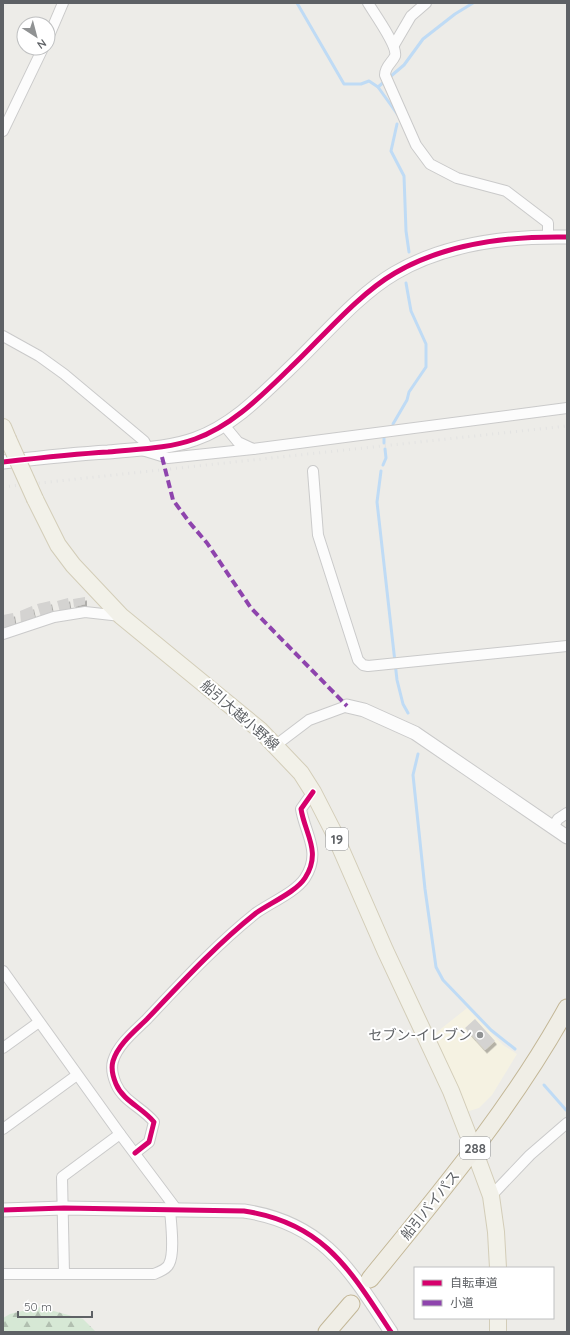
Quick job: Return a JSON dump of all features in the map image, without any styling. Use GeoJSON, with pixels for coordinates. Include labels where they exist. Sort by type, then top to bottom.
{"type":"FeatureCollection","features":[{"type":"Feature","properties":{"kind":"highway","name":"船引バイパス"},"geometry":{"type":"LineString","coordinates":[[370,1280],[474,1150],[544,1050],[567,1008]]}},
{"type":"Feature","properties":{"kind":"highway"},"geometry":{"type":"LineString","coordinates":[[328,1332],[351,1304]]}},
{"type":"Feature","properties":{"kind":"main road","name":"船引大越小野線"},"geometry":{"type":"LineString","coordinates":[[6,433],[46,524],[65,555],[121,616],[247,719],[276,745],[301,773],[313,792],[333,831],[451,1091],[474,1150],[491,1196],[496,1232],[498,1267]]}},
{"type":"Feature","properties":{"kind":"main road"},"geometry":{"type":"LineString","coordinates":[[498,1319],[498,1332]]}},
{"type":"Feature","properties":{"kind":"street"},"geometry":{"type":"LineString","coordinates":[[56,18],[62,3]]}},
{"type":"Feature","properties":{"kind":"street"},"geometry":{"type":"LineString","coordinates":[[368,3],[394,45],[395,55],[385,69],[385,75],[416,146],[430,164],[457,178],[506,192],[548,223],[548,236]]}},
{"type":"Feature","properties":{"kind":"street"},"geometry":{"type":"LineString","coordinates":[[394,45],[411,16],[426,3]]}},
{"type":"Feature","properties":{"kind":"street"},"geometry":{"type":"LineString","coordinates":[[3,131],[39,56]]}},
{"type":"Feature","properties":{"kind":"street"},"geometry":{"type":"LineString","coordinates":[[3,462],[164,447],[196,439],[224,424],[256,401],[349,310],[395,273],[464,245],[548,236],[567,237]]}},
{"type":"Feature","properties":{"kind":"street"},"geometry":{"type":"LineString","coordinates":[[3,336],[39,356],[64,374],[144,441],[144,449]]}},
{"type":"Feature","properties":{"kind":"street"},"geometry":{"type":"LineString","coordinates":[[144,449],[168,458],[253,449],[567,408]]}},
{"type":"Feature","properties":{"kind":"street"},"geometry":{"type":"LineString","coordinates":[[224,424],[238,442],[253,449]]}},
{"type":"Feature","properties":{"kind":"street"},"geometry":{"type":"LineString","coordinates":[[313,471],[318,535],[358,660],[363,665],[368,666],[402,663],[567,646]]}},
{"type":"Feature","properties":{"kind":"street"},"geometry":{"type":"LineString","coordinates":[[3,634],[54,617],[85,612],[121,616]]}},
{"type":"Feature","properties":{"kind":"street"},"geometry":{"type":"LineString","coordinates":[[276,745],[309,720],[347,706],[364,710],[415,733],[567,837]]}},
{"type":"Feature","properties":{"kind":"street"},"geometry":{"type":"LineString","coordinates":[[135,1153],[149,1142],[154,1122],[147,1113],[123,1096],[116,1084],[112,1071],[113,1060],[125,1041],[241,925],[305,878],[313,860],[313,844],[301,808],[313,792]]}},
{"type":"Feature","properties":{"kind":"street"},"geometry":{"type":"LineString","coordinates":[[553,828],[558,819],[567,812]]}},
{"type":"Feature","properties":{"kind":"street"},"geometry":{"type":"LineString","coordinates":[[3,971],[135,1153],[174,1210],[169,1264],[163,1270],[154,1274],[3,1274]]}},
{"type":"Feature","properties":{"kind":"street"},"geometry":{"type":"LineString","coordinates":[[3,1048],[39,1022]]}},
{"type":"Feature","properties":{"kind":"street"},"geometry":{"type":"LineString","coordinates":[[3,1129],[77,1074]]}},
{"type":"Feature","properties":{"kind":"street"},"geometry":{"type":"LineString","coordinates":[[491,1196],[530,1156],[567,1123]]}},
{"type":"Feature","properties":{"kind":"street"},"geometry":{"type":"LineString","coordinates":[[64,1273],[64,1208],[62,1177],[120,1134]]}},
{"type":"Feature","properties":{"kind":"street"},"geometry":{"type":"LineString","coordinates":[[3,1210],[64,1208],[244,1211],[263,1214],[303,1229],[323,1242],[337,1255],[391,1332]]}},
{"type":"Feature","properties":{"kind":"shaded area"},"geometry":{"type":"Polygon","coordinates":[[[467,1008],[503,1045],[517,1054],[492,1095],[479,1108],[466,1112],[432,1036],[467,1008]]]}},
{"type":"Feature","properties":{"kind":"green space"},"geometry":{"type":"Polygon","coordinates":[[[39,1307],[83,1319],[96,1332],[3,1332],[3,1318],[10,1314],[39,1307]]]}},
{"type":"Feature","properties":{"kind":"building"},"geometry":{"type":"Polygon","coordinates":[[[85,597],[85,604],[74,607],[73,599],[85,597]]]}},
{"type":"Feature","properties":{"kind":"building"},"geometry":{"type":"Polygon","coordinates":[[[68,598],[70,609],[60,612],[57,601],[68,598]]]}},
{"type":"Feature","properties":{"kind":"building"},"geometry":{"type":"Polygon","coordinates":[[[50,601],[53,615],[41,617],[37,604],[50,601]]]}},
{"type":"Feature","properties":{"kind":"building"},"geometry":{"type":"Polygon","coordinates":[[[32,606],[35,619],[21,623],[20,611],[32,606]]]}},
{"type":"Feature","properties":{"kind":"building"},"geometry":{"type":"Polygon","coordinates":[[[13,613],[15,624],[3,628],[3,615],[13,613]]]}},
{"type":"Feature","properties":{"kind":"building","name":"セブン-イレブン"},"geometry":{"type":"Polygon","coordinates":[[[475,1019],[495,1041],[485,1050],[465,1028],[475,1019]]]}},
{"type":"Feature","properties":{"kind":"waterway"},"geometry":{"type":"LineString","coordinates":[[297,3],[344,84],[361,84],[369,81],[378,87],[398,115]]}},
{"type":"Feature","properties":{"kind":"waterway"},"geometry":{"type":"LineString","coordinates":[[378,87],[404,65],[423,39],[455,14],[473,3]]}},
{"type":"Feature","properties":{"kind":"waterway"},"geometry":{"type":"LineString","coordinates":[[397,124],[391,151],[404,176],[406,231],[409,252]]}},
{"type":"Feature","properties":{"kind":"waterway"},"geometry":{"type":"LineString","coordinates":[[393,424],[407,400],[409,392],[426,367],[426,344],[411,311],[406,283]]}},
{"type":"Feature","properties":{"kind":"waterway"},"geometry":{"type":"LineString","coordinates":[[384,435],[384,443]]}},
{"type":"Feature","properties":{"kind":"waterway"},"geometry":{"type":"LineString","coordinates":[[383,465],[386,458],[385,449]]}},
{"type":"Feature","properties":{"kind":"waterway"},"geometry":{"type":"LineString","coordinates":[[381,471],[377,502],[397,680],[403,704],[408,713]]}},
{"type":"Feature","properties":{"kind":"waterway"},"geometry":{"type":"LineString","coordinates":[[418,754],[413,775],[425,889],[436,967],[443,980],[491,1030],[515,1049]]}},
{"type":"Feature","properties":{"kind":"waterway"},"geometry":{"type":"LineString","coordinates":[[544,1085],[566,1110]]}},
{"type":"Feature","properties":{"kind":"railway"},"geometry":{"type":"LineString","coordinates":[[3,487],[567,426]]}},
{"type":"Feature","properties":{"kind":"marked path"},"geometry":{"type":"LineString","coordinates":[[162,457],[173,500],[207,543],[251,608],[347,706]]}},
{"type":"Feature","properties":{"kind":"cycle path"},"geometry":{"type":"LineString","coordinates":[[3,462],[152,448],[174,445],[195,439],[209,433],[234,418],[257,400],[353,305],[381,282],[395,273],[435,255],[478,243],[523,238],[567,237]]}},
{"type":"Feature","properties":{"kind":"cycle path"},"geometry":{"type":"LineString","coordinates":[[135,1153],[149,1142],[154,1122],[128,1100],[119,1090],[112,1070],[115,1055],[128,1038],[227,937],[256,913],[296,888],[305,878],[310,869],[312,851],[301,809],[313,792]]}},
{"type":"Feature","properties":{"kind":"cycle path"},"geometry":{"type":"LineString","coordinates":[[3,1210],[64,1208],[244,1211],[272,1217],[295,1226],[315,1238],[332,1253],[348,1270],[391,1332]]}},
{"type":"Feature","properties":{"kind":"place","name":"セブン-イレブン"},"geometry":{"type":"Point","coordinates":[480,1035]}}]}
